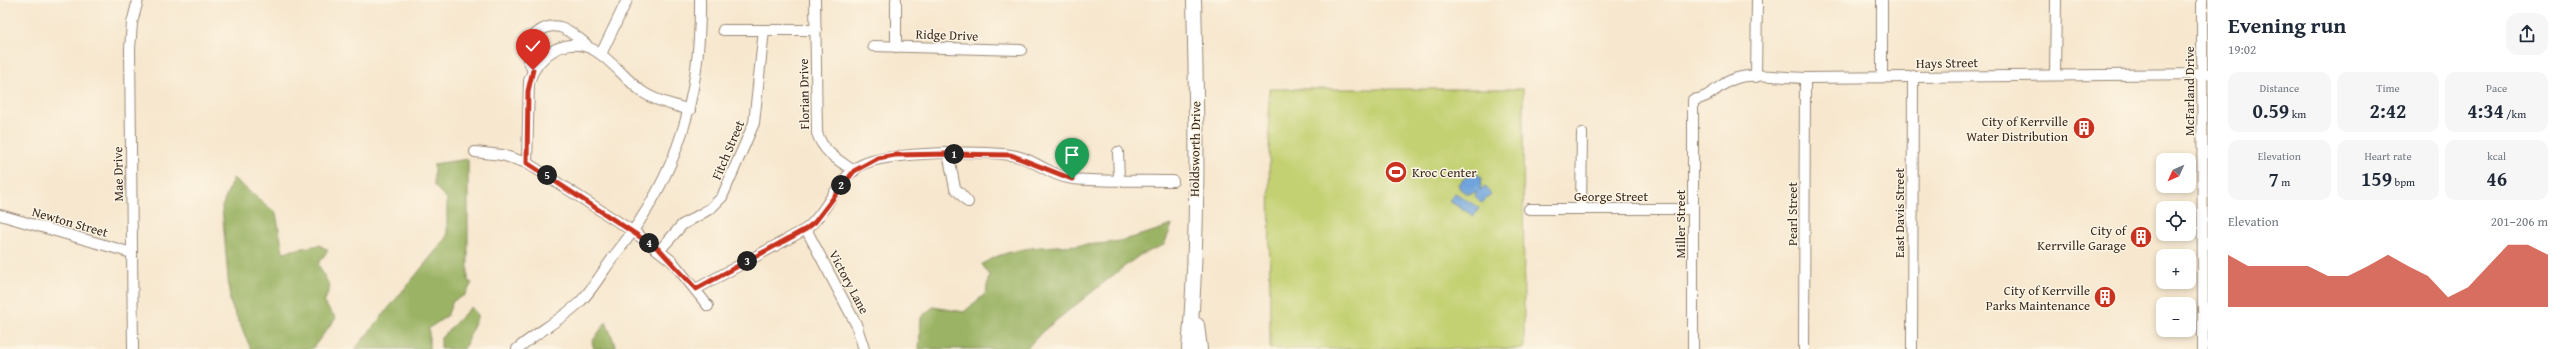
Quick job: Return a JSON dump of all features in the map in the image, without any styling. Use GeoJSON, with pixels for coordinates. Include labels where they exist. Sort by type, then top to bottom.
{"type":"FeatureCollection","features":[{"type":"Feature","properties":{"kind":"main road","name":"Holdsworth Drive"},"geometry":{"type":"LineString","coordinates":[[1189,349],[1193,299],[1196,79],[1194,0]]}},
{"type":"Feature","properties":{"kind":"main road","name":"Holdsworth Drive"},"geometry":{"type":"LineString","coordinates":[[1193,299],[1200,349]]}},
{"type":"Feature","properties":{"kind":"street","name":"Mae Drive"},"geometry":{"type":"LineString","coordinates":[[133,349],[130,49],[132,23],[138,0]]}},
{"type":"Feature","properties":{"kind":"street"},"geometry":{"type":"LineString","coordinates":[[602,52],[627,0]]}},
{"type":"Feature","properties":{"kind":"street"},"geometry":{"type":"LineString","coordinates":[[517,349],[581,301],[634,232],[670,169],[690,110],[699,52],[700,0]]}},
{"type":"Feature","properties":{"kind":"street","name":"Florian Drive"},"geometry":{"type":"LineString","coordinates":[[815,0],[817,133],[820,144],[826,152],[854,171]]}},
{"type":"Feature","properties":{"kind":"street"},"geometry":{"type":"LineString","coordinates":[[896,0],[896,47]]}},
{"type":"Feature","properties":{"kind":"street"},"geometry":{"type":"LineString","coordinates":[[1756,77],[1757,0]]}},
{"type":"Feature","properties":{"kind":"street"},"geometry":{"type":"LineString","coordinates":[[1882,0],[1882,76]]}},
{"type":"Feature","properties":{"kind":"street"},"geometry":{"type":"LineString","coordinates":[[2055,74],[2056,0]]}},
{"type":"Feature","properties":{"kind":"street","name":"McFarland Drive"},"geometry":{"type":"LineString","coordinates":[[2202,0],[2205,74],[2205,246],[2203,349]]}},
{"type":"Feature","properties":{"kind":"street"},"geometry":{"type":"LineString","coordinates":[[533,70],[526,52],[528,45],[537,33],[546,28],[560,27],[588,46],[602,52],[632,84],[646,94],[690,110]]}},
{"type":"Feature","properties":{"kind":"street"},"geometry":{"type":"LineString","coordinates":[[723,30],[816,30]]}},
{"type":"Feature","properties":{"kind":"street","name":"Fitch Street"},"geometry":{"type":"LineString","coordinates":[[660,250],[682,225],[711,208],[722,197],[754,123],[764,30]]}},
{"type":"Feature","properties":{"kind":"street"},"geometry":{"type":"LineString","coordinates":[[527,163],[528,91],[533,70],[551,52],[565,45],[588,46]]}},
{"type":"Feature","properties":{"kind":"street","name":"Ridge Drive"},"geometry":{"type":"LineString","coordinates":[[874,46],[1021,50]]}},
{"type":"Feature","properties":{"kind":"street","name":"Hays Street"},"geometry":{"type":"LineString","coordinates":[[1693,100],[1712,94],[1723,84],[1734,79],[1756,77],[1805,78],[2055,74],[2205,74]]}},
{"type":"Feature","properties":{"kind":"street","name":"East Davis Street"},"geometry":{"type":"LineString","coordinates":[[1912,349],[1913,76]]}},
{"type":"Feature","properties":{"kind":"street","name":"Pearl Street"},"geometry":{"type":"LineString","coordinates":[[1804,349],[1805,78]]}},
{"type":"Feature","properties":{"kind":"street","name":"Miller Street"},"geometry":{"type":"LineString","coordinates":[[1693,100],[1693,349]]}},
{"type":"Feature","properties":{"kind":"street"},"geometry":{"type":"LineString","coordinates":[[1581,209],[1582,133]]}},
{"type":"Feature","properties":{"kind":"street"},"geometry":{"type":"LineString","coordinates":[[475,152],[502,155],[527,163],[634,232],[660,250],[696,289],[708,306]]}},
{"type":"Feature","properties":{"kind":"street"},"geometry":{"type":"LineString","coordinates":[[1118,152],[1119,179]]}},
{"type":"Feature","properties":{"kind":"street"},"geometry":{"type":"LineString","coordinates":[[948,154],[955,188],[968,202]]}},
{"type":"Feature","properties":{"kind":"street"},"geometry":{"type":"LineString","coordinates":[[696,289],[806,229],[815,222],[854,171],[878,158],[895,155],[1011,155],[1072,179],[1173,181]]}},
{"type":"Feature","properties":{"kind":"street","name":"George Street"},"geometry":{"type":"LineString","coordinates":[[1529,209],[1693,209]]}},
{"type":"Feature","properties":{"kind":"street","name":"Newton Street"},"geometry":{"type":"LineString","coordinates":[[0,215],[132,253]]}},
{"type":"Feature","properties":{"kind":"street","name":"Victory Lane"},"geometry":{"type":"LineString","coordinates":[[806,229],[856,324],[864,349]]}},
{"type":"Feature","properties":{"kind":"green space","name":"Kroc Center"},"geometry":{"type":"Polygon","coordinates":[[[1269,89],[1523,89],[1524,349],[1270,349],[1269,89]]]}},
{"type":"Feature","properties":{"kind":"green space"},"geometry":{"type":"Polygon","coordinates":[[[468,159],[468,281],[472,283],[465,295],[453,301],[447,316],[429,328],[429,349],[355,349],[447,237],[447,199],[434,186],[434,164],[468,159]]]}},
{"type":"Feature","properties":{"kind":"green space"},"geometry":{"type":"Polygon","coordinates":[[[233,178],[276,213],[283,252],[319,245],[328,250],[318,264],[330,287],[324,303],[336,318],[312,349],[251,349],[230,302],[222,207],[233,178]]]}},
{"type":"Feature","properties":{"kind":"green space"},"geometry":{"type":"Polygon","coordinates":[[[1172,225],[1164,245],[1140,255],[1121,269],[1043,331],[1026,349],[919,349],[921,317],[933,307],[964,312],[986,293],[989,275],[982,264],[998,256],[1031,248],[1102,244],[1119,241],[1172,225]]]}},
{"type":"Feature","properties":{"kind":"green space"},"geometry":{"type":"Polygon","coordinates":[[[471,307],[478,315],[464,349],[441,349],[441,338],[471,307]]]}},
{"type":"Feature","properties":{"kind":"green space"},"geometry":{"type":"Polygon","coordinates":[[[606,322],[617,349],[594,349],[592,342],[606,322]]]}},
{"type":"Feature","properties":{"kind":"water"},"geometry":{"type":"Polygon","coordinates":[[[1473,171],[1482,178],[1480,190],[1485,186],[1491,194],[1482,203],[1475,196],[1477,192],[1467,194],[1460,189],[1458,184],[1473,171]]]}},
{"type":"Feature","properties":{"kind":"water"},"geometry":{"type":"Polygon","coordinates":[[[1455,193],[1479,208],[1474,216],[1449,201],[1455,193]]]}},
{"type":"Feature","properties":{"kind":"place","name":"City of Kerrville Water Distribution"},"geometry":{"type":"Point","coordinates":[2084,128]}},
{"type":"Feature","properties":{"kind":"place","name":"Kroc Center"},"geometry":{"type":"Point","coordinates":[1396,172]}},
{"type":"Feature","properties":{"kind":"place","name":"City of Kerrville Garage"},"geometry":{"type":"Point","coordinates":[2141,237]}},
{"type":"Feature","properties":{"kind":"place","name":"City of Kerrville Parks Maintenance"},"geometry":{"type":"Point","coordinates":[2105,297]}},
{"type":"Feature","properties":{"kind":"route"},"geometry":{"type":"LineString","coordinates":[[533,70],[528,91],[527,163],[660,250],[685,274],[696,289],[806,229],[815,222],[842,184],[857,168],[862,164],[878,158],[895,155],[1011,155],[1029,160],[1063,177],[1072,179]]}}]}
